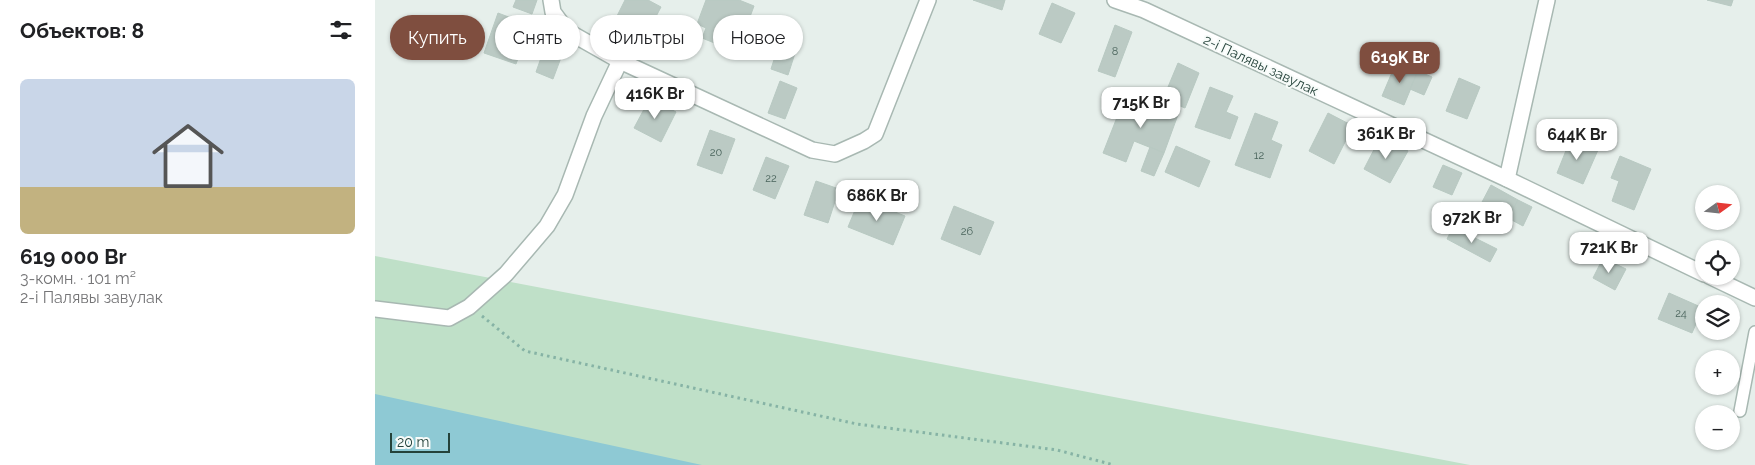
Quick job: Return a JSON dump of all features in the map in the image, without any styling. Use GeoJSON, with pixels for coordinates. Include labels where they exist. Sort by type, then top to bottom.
{"type":"FeatureCollection","features":[{"type":"Feature","properties":{"kind":"street"},"geometry":{"type":"LineString","coordinates":[[551,0],[553,12],[567,31],[620,61],[812,150],[835,154],[849,149],[875,134],[928,0]]}},
{"type":"Feature","properties":{"kind":"street","name":"2-і Палявы завулак"},"geometry":{"type":"LineString","coordinates":[[1115,0],[1146,5],[1695,270]]}},
{"type":"Feature","properties":{"kind":"street"},"geometry":{"type":"LineString","coordinates":[[1507,179],[1547,0]]}},
{"type":"Feature","properties":{"kind":"street"},"geometry":{"type":"LineString","coordinates":[[375,308],[449,318],[469,307],[506,274],[547,226],[565,196],[594,116],[620,61]]}},
{"type":"Feature","properties":{"kind":"street"},"geometry":{"type":"LineString","coordinates":[[1728,285],[1755,298]]}},
{"type":"Feature","properties":{"kind":"lane"},"geometry":{"type":"LineString","coordinates":[[1740,411],[1755,332]]}},
{"type":"Feature","properties":{"kind":"path"},"geometry":{"type":"LineString","coordinates":[[469,307],[525,351],[857,424],[1057,450],[1114,465]]}},
{"type":"Feature","properties":{"kind":"green space"},"geometry":{"type":"Polygon","coordinates":[[[375,256],[1470,465],[375,465],[375,256]]]}},
{"type":"Feature","properties":{"kind":"water"},"geometry":{"type":"Polygon","coordinates":[[[375,394],[702,465],[375,465],[375,394]]]}},
{"type":"Feature","properties":{"kind":"building"},"geometry":{"type":"Polygon","coordinates":[[[516,0],[537,0],[532,14],[513,7],[516,0]]]}},
{"type":"Feature","properties":{"kind":"building"},"geometry":{"type":"Polygon","coordinates":[[[625,0],[648,0],[661,7],[657,15],[618,15],[625,0]]]}},
{"type":"Feature","properties":{"kind":"building"},"geometry":{"type":"Polygon","coordinates":[[[706,0],[739,0],[754,6],[751,15],[713,15],[713,42],[703,38],[706,28],[703,27],[703,15],[700,15],[706,0]]]}},
{"type":"Feature","properties":{"kind":"building"},"geometry":{"type":"Polygon","coordinates":[[[973,0],[1005,0],[1002,10],[973,0]]]}},
{"type":"Feature","properties":{"kind":"building"},"geometry":{"type":"Polygon","coordinates":[[[1707,0],[1733,0],[1731,6],[1707,0]]]}},
{"type":"Feature","properties":{"kind":"building"},"geometry":{"type":"Polygon","coordinates":[[[1052,3],[1075,13],[1061,43],[1039,34],[1052,3]]]}},
{"type":"Feature","properties":{"kind":"building"},"geometry":{"type":"Polygon","coordinates":[[[495,22],[495,57],[485,53],[495,22]]]}},
{"type":"Feature","properties":{"kind":"building"},"geometry":{"type":"Polygon","coordinates":[[[1115,25],[1132,32],[1115,77],[1098,71],[1115,25]]]}},
{"type":"Feature","properties":{"kind":"building"},"geometry":{"type":"Polygon","coordinates":[[[504,60],[517,60],[516,64],[504,60]]]}},
{"type":"Feature","properties":{"kind":"building"},"geometry":{"type":"Polygon","coordinates":[[[540,60],[560,60],[553,79],[536,72],[540,60]]]}},
{"type":"Feature","properties":{"kind":"building"},"geometry":{"type":"Polygon","coordinates":[[[774,60],[793,60],[788,75],[771,69],[774,60]]]}},
{"type":"Feature","properties":{"kind":"building"},"geometry":{"type":"Polygon","coordinates":[[[1178,63],[1199,73],[1185,108],[1163,99],[1178,63]]]}},
{"type":"Feature","properties":{"kind":"building"},"geometry":{"type":"Polygon","coordinates":[[[1396,63],[1418,71],[1404,105],[1382,96],[1396,63]]]}},
{"type":"Feature","properties":{"kind":"building"},"geometry":{"type":"Polygon","coordinates":[[[1418,71],[1432,77],[1424,95],[1410,89],[1418,71]]]}},
{"type":"Feature","properties":{"kind":"building"},"geometry":{"type":"Polygon","coordinates":[[[1459,78],[1480,87],[1467,119],[1446,111],[1459,78]]]}},
{"type":"Feature","properties":{"kind":"building"},"geometry":{"type":"Polygon","coordinates":[[[780,81],[797,88],[785,119],[768,113],[780,81]]]}},
{"type":"Feature","properties":{"kind":"building"},"geometry":{"type":"Polygon","coordinates":[[[1210,87],[1233,96],[1226,112],[1238,117],[1230,139],[1195,127],[1210,87]]]}},
{"type":"Feature","properties":{"kind":"building"},"geometry":{"type":"Polygon","coordinates":[[[650,98],[676,112],[661,142],[634,128],[650,98]]]}},
{"type":"Feature","properties":{"kind":"building"},"geometry":{"type":"Polygon","coordinates":[[[1137,101],[1147,105],[1148,102],[1179,112],[1164,153],[1134,141],[1126,162],[1103,153],[1123,102],[1135,107],[1137,101]]]}},
{"type":"Feature","properties":{"kind":"building"},"geometry":{"type":"Polygon","coordinates":[[[1255,113],[1278,122],[1271,140],[1282,145],[1270,178],[1235,165],[1255,113]]]}},
{"type":"Feature","properties":{"kind":"building"},"geometry":{"type":"Polygon","coordinates":[[[1328,113],[1353,126],[1334,164],[1309,151],[1328,113]]]}},
{"type":"Feature","properties":{"kind":"building"},"geometry":{"type":"Polygon","coordinates":[[[710,130],[735,139],[722,174],[697,165],[710,130]]]}},
{"type":"Feature","properties":{"kind":"building"},"geometry":{"type":"Polygon","coordinates":[[[1381,136],[1408,151],[1390,183],[1364,169],[1381,136]]]}},
{"type":"Feature","properties":{"kind":"building"},"geometry":{"type":"Polygon","coordinates":[[[1571,138],[1598,150],[1583,184],[1557,173],[1571,138]]]}},
{"type":"Feature","properties":{"kind":"building"},"geometry":{"type":"Polygon","coordinates":[[[1176,146],[1210,161],[1199,187],[1165,172],[1176,146]]]}},
{"type":"Feature","properties":{"kind":"building"},"geometry":{"type":"Polygon","coordinates":[[[1150,147],[1164,153],[1154,176],[1141,171],[1150,147]]]}},
{"type":"Feature","properties":{"kind":"building"},"geometry":{"type":"Polygon","coordinates":[[[1620,156],[1651,169],[1634,210],[1612,201],[1619,181],[1611,178],[1620,156]]]}},
{"type":"Feature","properties":{"kind":"building"},"geometry":{"type":"Polygon","coordinates":[[[766,157],[789,166],[775,199],[753,190],[766,157]]]}},
{"type":"Feature","properties":{"kind":"building"},"geometry":{"type":"Polygon","coordinates":[[[1443,165],[1462,173],[1452,195],[1433,187],[1443,165]]]}},
{"type":"Feature","properties":{"kind":"building"},"geometry":{"type":"Polygon","coordinates":[[[816,181],[839,189],[828,223],[804,215],[816,181]]]}},
{"type":"Feature","properties":{"kind":"building"},"geometry":{"type":"Polygon","coordinates":[[[1491,185],[1518,200],[1508,218],[1481,204],[1491,185]]]}},
{"type":"Feature","properties":{"kind":"building"},"geometry":{"type":"Polygon","coordinates":[[[860,198],[905,216],[893,245],[848,227],[860,198]]]}},
{"type":"Feature","properties":{"kind":"building"},"geometry":{"type":"Polygon","coordinates":[[[1518,200],[1532,207],[1523,226],[1508,218],[1518,200]]]}},
{"type":"Feature","properties":{"kind":"building"},"geometry":{"type":"Polygon","coordinates":[[[954,206],[994,222],[980,255],[941,239],[954,206]]]}},
{"type":"Feature","properties":{"kind":"building"},"geometry":{"type":"Polygon","coordinates":[[[1453,227],[1497,249],[1490,262],[1447,239],[1453,227]]]}},
{"type":"Feature","properties":{"kind":"building"},"geometry":{"type":"Polygon","coordinates":[[[1603,258],[1626,269],[1615,290],[1593,278],[1603,258]]]}},
{"type":"Feature","properties":{"kind":"building"},"geometry":{"type":"Polygon","coordinates":[[[1669,293],[1695,304],[1695,326],[1692,333],[1658,319],[1669,293]]]}}]}
